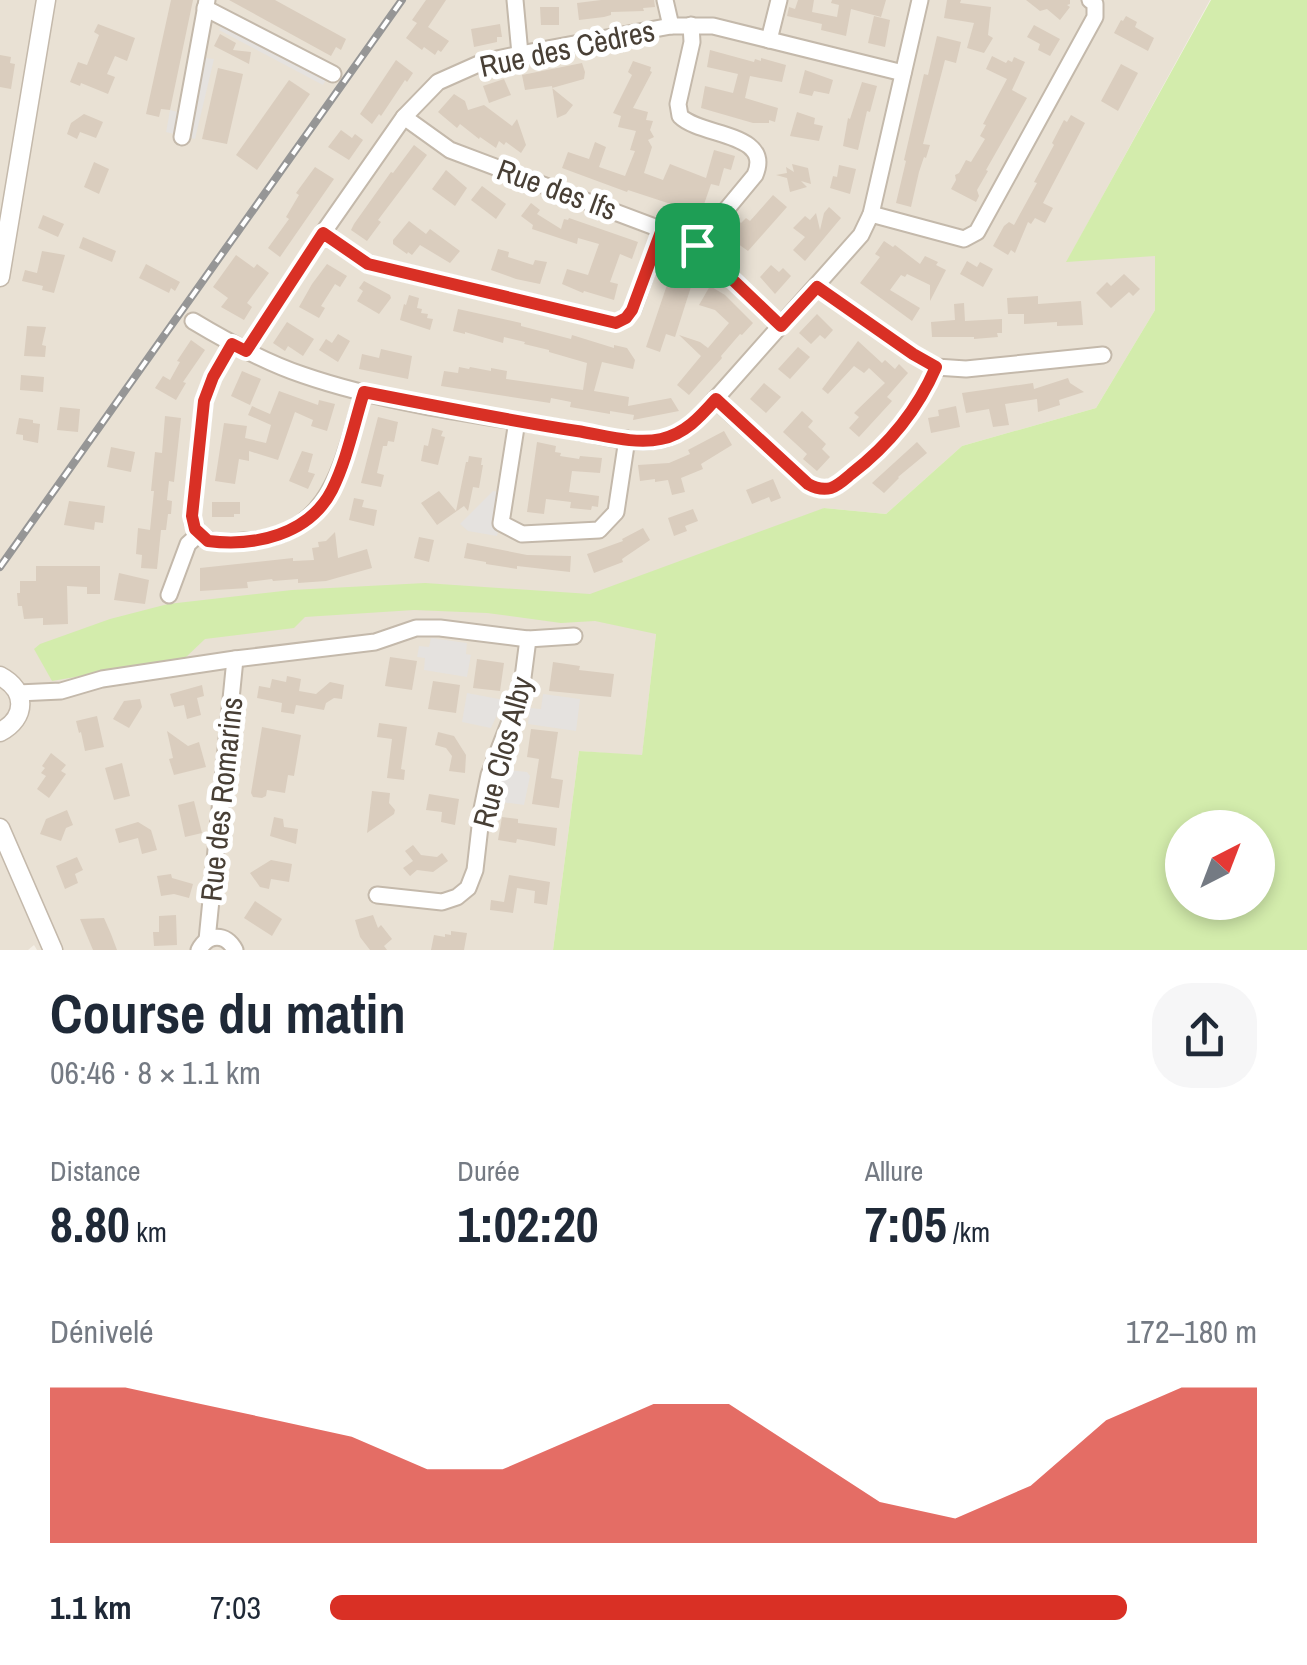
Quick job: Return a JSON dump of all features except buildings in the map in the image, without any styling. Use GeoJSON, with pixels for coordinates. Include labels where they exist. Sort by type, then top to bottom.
{"type":"FeatureCollection","features":[{"type":"Feature","properties":{"kind":"street"},"geometry":{"type":"LineString","coordinates":[[0,277],[46,0]]}},
{"type":"Feature","properties":{"kind":"street"},"geometry":{"type":"LineString","coordinates":[[516,0],[520,54]]}},
{"type":"Feature","properties":{"kind":"street"},"geometry":{"type":"LineString","coordinates":[[665,0],[671,26]]}},
{"type":"Feature","properties":{"kind":"street"},"geometry":{"type":"LineString","coordinates":[[768,40],[779,0]]}},
{"type":"Feature","properties":{"kind":"street"},"geometry":{"type":"LineString","coordinates":[[193,321],[239,348],[300,374],[364,392],[627,439],[650,441],[672,435],[692,424],[716,399],[861,235],[871,214],[920,0]]}},
{"type":"Feature","properties":{"kind":"street"},"geometry":{"type":"LineString","coordinates":[[871,214],[964,239],[976,232],[1095,17],[1090,0]]}},
{"type":"Feature","properties":{"kind":"street"},"geometry":{"type":"LineString","coordinates":[[182,137],[206,4],[333,74]]}},
{"type":"Feature","properties":{"kind":"street"},"geometry":{"type":"LineString","coordinates":[[691,25],[692,42],[678,104],[680,116],[694,127],[745,142],[755,151],[759,162],[754,175],[697,245]]}},
{"type":"Feature","properties":{"kind":"street","name":"Rue des Cèdres"},"geometry":{"type":"LineString","coordinates":[[198,534],[192,516],[204,401],[213,377],[239,348],[404,117],[438,82],[483,62],[691,25],[713,26],[903,72]]}},
{"type":"Feature","properties":{"kind":"street","name":"Rue des Ifs"},"geometry":{"type":"LineString","coordinates":[[404,117],[450,150],[687,238],[781,326]]}},
{"type":"Feature","properties":{"kind":"street"},"geometry":{"type":"LineString","coordinates":[[323,233],[368,264],[616,323],[632,310],[662,229]]}},
{"type":"Feature","properties":{"kind":"street"},"geometry":{"type":"LineString","coordinates":[[817,287],[936,367],[966,369],[1102,355]]}},
{"type":"Feature","properties":{"kind":"street"},"geometry":{"type":"LineString","coordinates":[[716,399],[808,484],[830,488],[868,461],[894,436],[926,390],[936,367]]}},
{"type":"Feature","properties":{"kind":"street"},"geometry":{"type":"LineString","coordinates":[[169,595],[188,544],[198,534],[217,542],[280,535],[323,505],[333,488],[364,392]]}},
{"type":"Feature","properties":{"kind":"street"},"geometry":{"type":"LineString","coordinates":[[517,422],[501,523],[522,534],[599,530],[616,512],[627,439]]}},
{"type":"Feature","properties":{"kind":"street","name":"Rue Clos Alby"},"geometry":{"type":"LineString","coordinates":[[18,693],[61,690],[102,679],[235,658],[375,642],[416,628],[528,638],[574,636]]}},
{"type":"Feature","properties":{"kind":"street","name":"Rue Clos Alby"},"geometry":{"type":"LineString","coordinates":[[377,895],[442,902],[468,888],[475,870],[486,787],[521,693],[528,638]]}},
{"type":"Feature","properties":{"kind":"street","name":"Rue des Romarins"},"geometry":{"type":"LineString","coordinates":[[203,945],[235,658]]}},
{"type":"Feature","properties":{"kind":"street"},"geometry":{"type":"LineString","coordinates":[[0,676],[11,682],[18,693],[20,710],[11,726],[0,732]]}},
{"type":"Feature","properties":{"kind":"street"},"geometry":{"type":"LineString","coordinates":[[0,828],[53,950]]}},
{"type":"Feature","properties":{"kind":"street"},"geometry":{"type":"LineString","coordinates":[[203,945],[218,937],[229,941],[234,950]]}},
{"type":"Feature","properties":{"kind":"shaded area"},"geometry":{"type":"Polygon","coordinates":[[[0,0],[1210,0],[1067,261],[1155,255],[1155,310],[1096,408],[962,446],[886,514],[824,508],[656,634],[642,756],[579,751],[553,950],[37,950],[34,945],[28,950],[0,950],[0,0]]]}},
{"type":"Feature","properties":{"kind":"shaded area"},"geometry":{"type":"Polygon","coordinates":[[[225,18],[330,73],[323,85],[219,30],[225,18]]]}},
{"type":"Feature","properties":{"kind":"shaded area"},"geometry":{"type":"Polygon","coordinates":[[[196,57],[214,59],[195,139],[166,132],[170,110],[185,114],[196,57]]]}},
{"type":"Feature","properties":{"kind":"shaded area"},"geometry":{"type":"Polygon","coordinates":[[[493,491],[506,493],[497,536],[468,531],[460,524],[493,491]]]}},
{"type":"Feature","properties":{"kind":"shaded area"},"geometry":{"type":"Polygon","coordinates":[[[431,638],[467,643],[466,654],[471,655],[467,677],[424,670],[425,658],[417,657],[419,646],[429,647],[431,638]]]}},
{"type":"Feature","properties":{"kind":"shaded area"},"geometry":{"type":"Polygon","coordinates":[[[467,693],[504,700],[491,728],[462,722],[467,693]]]}},
{"type":"Feature","properties":{"kind":"shaded area"},"geometry":{"type":"Polygon","coordinates":[[[543,694],[580,699],[576,731],[528,724],[530,708],[541,709],[543,694]]]}},
{"type":"Feature","properties":{"kind":"shaded area"},"geometry":{"type":"Polygon","coordinates":[[[500,769],[527,772],[530,776],[524,805],[494,801],[500,769]]]}},
{"type":"Feature","properties":{"kind":"green space"},"geometry":{"type":"Polygon","coordinates":[[[1211,0],[1307,0],[1307,950],[553,950],[579,751],[642,755],[656,634],[595,621],[561,623],[487,613],[414,610],[305,617],[294,628],[205,639],[185,658],[52,681],[34,649],[110,619],[168,604],[292,590],[425,583],[590,594],[824,508],[886,514],[962,446],[1096,408],[1155,310],[1155,256],[1066,262],[1211,0]]]}},
{"type":"Feature","properties":{"kind":"railway"},"geometry":{"type":"LineString","coordinates":[[0,567],[402,0]]}},
{"type":"Feature","properties":{"kind":"route"},"geometry":{"type":"LineString","coordinates":[[662,229],[697,245],[781,326],[817,287],[936,367],[926,390],[894,436],[834,486],[824,489],[808,484],[716,399],[692,424],[650,441],[517,422],[364,392],[333,488],[309,518],[280,535],[258,540],[208,541],[195,529],[192,516],[207,390],[232,344],[246,351],[323,233],[368,264],[612,323],[621,322],[630,314],[662,229]]}}]}
